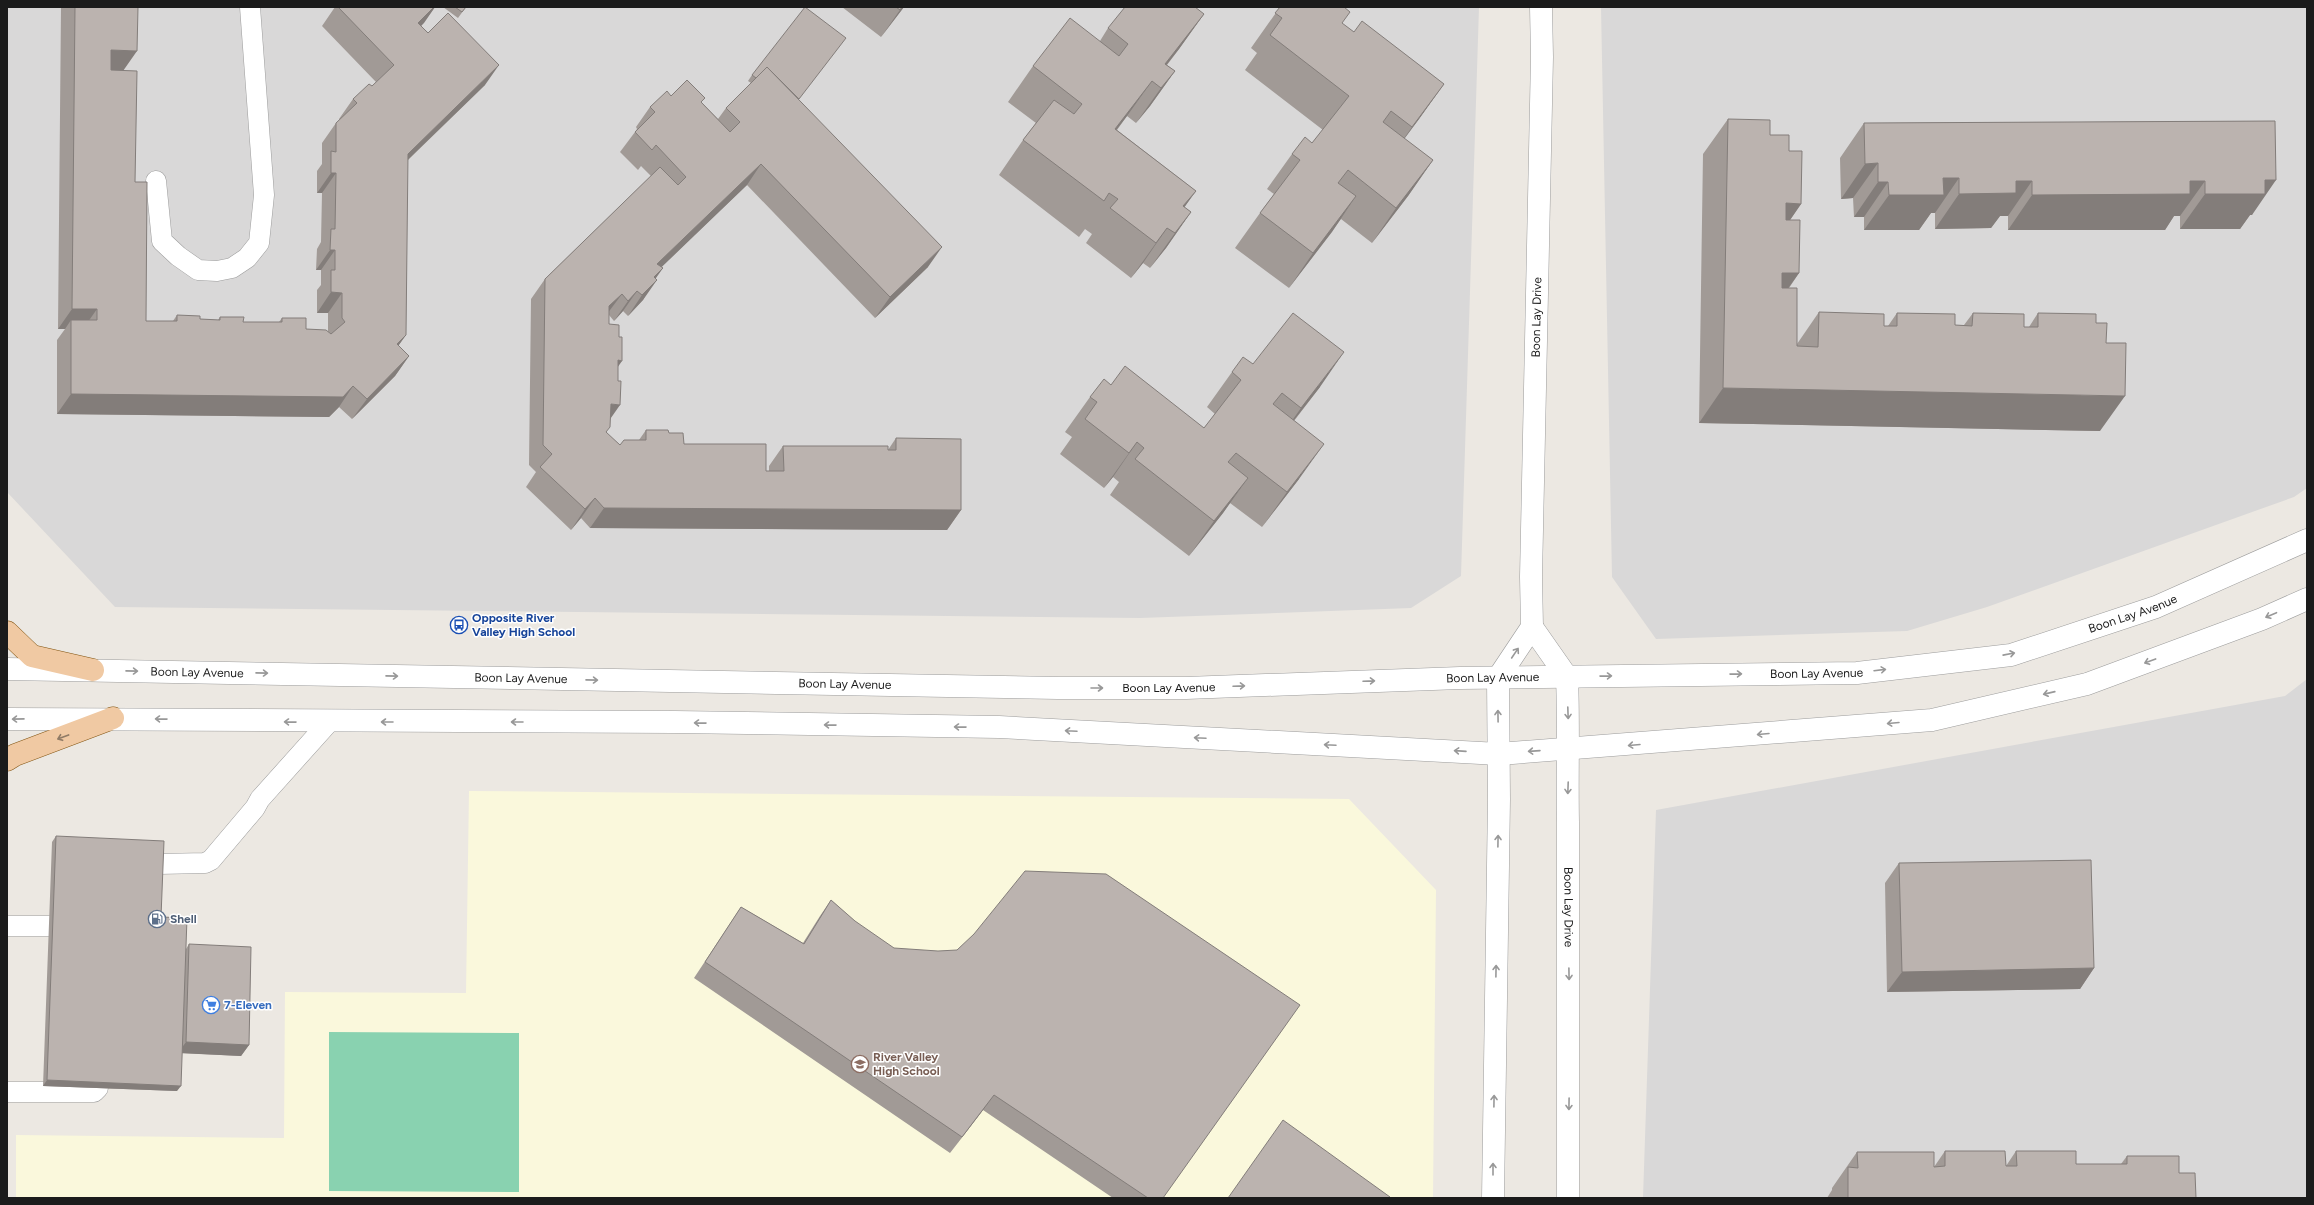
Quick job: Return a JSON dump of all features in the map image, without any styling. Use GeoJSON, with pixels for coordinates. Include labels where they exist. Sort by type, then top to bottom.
{"type":"FeatureCollection","features":[{"type":"Feature","properties":{"kind":"main road"},"geometry":{"type":"LineString","coordinates":[[7,632],[32,656],[93,670]]}},
{"type":"Feature","properties":{"kind":"main road"},"geometry":{"type":"LineString","coordinates":[[7,760],[15,755],[113,718]]}},
{"type":"Feature","properties":{"kind":"street","name":"Boon Lay Drive"},"geometry":{"type":"LineString","coordinates":[[1532,627],[1531,577],[1542,80],[1541,7]]}},
{"type":"Feature","properties":{"kind":"street","name":"Boon Lay Avenue"},"geometry":{"type":"LineString","coordinates":[[7,669],[1058,688],[1186,688],[1498,678],[1857,673],[2011,655],[2156,607],[2307,540]]}},
{"type":"Feature","properties":{"kind":"street"},"geometry":{"type":"LineString","coordinates":[[7,719],[113,718],[330,722],[675,722],[999,727],[1499,754],[1932,720],[2087,684],[2262,619],[2307,599]]}},
{"type":"Feature","properties":{"kind":"street"},"geometry":{"type":"LineString","coordinates":[[1492,1198],[1499,754],[1498,678],[1532,627],[1567,677]]}},
{"type":"Feature","properties":{"kind":"street","name":"Boon Lay Drive"},"geometry":{"type":"LineString","coordinates":[[1567,677],[1569,749],[1567,797],[1570,1030],[1568,1198]]}},
{"type":"Feature","properties":{"kind":"lane"},"geometry":{"type":"LineString","coordinates":[[156,181],[162,241],[178,256],[198,270],[217,271],[232,268],[247,258],[259,243],[264,195],[250,7]]}},
{"type":"Feature","properties":{"kind":"lane"},"geometry":{"type":"LineString","coordinates":[[159,864],[204,863],[211,860],[255,808],[260,799],[330,722]]}},
{"type":"Feature","properties":{"kind":"lane"},"geometry":{"type":"LineString","coordinates":[[7,926],[49,926]]}},
{"type":"Feature","properties":{"kind":"lane"},"geometry":{"type":"LineString","coordinates":[[7,1092],[94,1092],[98,1088]]}},
{"type":"Feature","properties":{"kind":"shaded area"},"geometry":{"type":"Polygon","coordinates":[[[7,7],[1479,7],[1461,576],[1411,608],[1140,618],[115,607],[7,492],[7,7]]]}},
{"type":"Feature","properties":{"kind":"shaded area"},"geometry":{"type":"Polygon","coordinates":[[[1601,7],[2307,7],[2307,488],[2294,497],[1987,607],[1907,631],[1656,639],[1612,577],[1601,7]]]}},
{"type":"Feature","properties":{"kind":"shaded area"},"geometry":{"type":"Polygon","coordinates":[[[2307,679],[2307,1198],[1643,1198],[1656,810],[2285,696],[2307,679]]]}},
{"type":"Feature","properties":{"kind":"shaded area","name":"River Valley High School"},"geometry":{"type":"Polygon","coordinates":[[[469,791],[1349,799],[1436,890],[1433,1198],[16,1198],[16,1135],[284,1138],[285,992],[466,993],[469,791]]]}},
{"type":"Feature","properties":{"kind":"green space"},"geometry":{"type":"Polygon","coordinates":[[[329,1032],[519,1033],[519,1192],[329,1191],[329,1032]]]}},
{"type":"Feature","properties":{"kind":"building"},"geometry":{"type":"Polygon","coordinates":[[[75,7],[138,7],[137,51],[111,50],[111,70],[137,71],[135,182],[147,182],[146,321],[177,321],[177,315],[200,316],[200,319],[220,320],[220,317],[244,317],[243,322],[282,322],[282,318],[306,318],[306,329],[326,330],[331,334],[345,322],[342,318],[342,293],[331,292],[331,270],[335,270],[335,250],[330,250],[331,229],[335,229],[336,173],[331,173],[331,151],[336,152],[336,123],[357,103],[353,99],[369,84],[372,86],[394,65],[338,7],[434,7],[418,23],[428,33],[448,13],[499,65],[408,154],[406,335],[397,344],[409,356],[367,399],[353,386],[343,397],[71,394],[71,320],[97,320],[97,309],[72,309],[75,7]]]}},
{"type":"Feature","properties":{"kind":"building"},"geometry":{"type":"Polygon","coordinates":[[[455,7],[466,7],[462,12],[455,7]]]}},
{"type":"Feature","properties":{"kind":"building"},"geometry":{"type":"Polygon","coordinates":[[[805,7],[846,38],[799,99],[767,67],[756,78],[752,75],[805,7]]]}},
{"type":"Feature","properties":{"kind":"building"},"geometry":{"type":"Polygon","coordinates":[[[1125,7],[1195,7],[1204,14],[1165,64],[1175,71],[1161,88],[1152,81],[1115,129],[1196,191],[1183,206],[1191,212],[1175,233],[1167,228],[1156,243],[1110,208],[1118,199],[1109,193],[1104,201],[1023,140],[1054,100],[1074,114],[1082,104],[1033,66],[1070,18],[1119,56],[1128,44],[1108,28],[1125,7]]]}},
{"type":"Feature","properties":{"kind":"building"},"geometry":{"type":"Polygon","coordinates":[[[1280,7],[1344,7],[1350,12],[1342,23],[1354,32],[1362,21],[1444,84],[1412,127],[1391,111],[1383,122],[1433,160],[1396,208],[1348,170],[1338,183],[1356,196],[1313,253],[1260,213],[1300,160],[1292,154],[1305,137],[1312,143],[1349,96],[1270,35],[1282,18],[1275,13],[1280,7]]]}},
{"type":"Feature","properties":{"kind":"building"},"geometry":{"type":"Polygon","coordinates":[[[767,67],[942,247],[890,297],[761,164],[657,264],[663,268],[654,277],[657,280],[642,295],[637,291],[628,301],[622,294],[609,306],[609,324],[619,325],[619,337],[622,337],[622,361],[618,360],[618,381],[621,381],[620,405],[611,404],[610,427],[606,432],[620,445],[624,440],[646,440],[646,430],[668,430],[669,433],[683,433],[684,444],[766,444],[766,471],[784,471],[783,446],[888,446],[888,450],[896,450],[896,438],[961,439],[961,510],[604,508],[595,498],[585,509],[540,467],[552,454],[543,445],[545,279],[660,167],[678,185],[686,177],[656,145],[652,150],[635,132],[655,112],[650,107],[667,91],[671,96],[687,80],[705,98],[701,102],[730,132],[740,122],[726,108],[767,67]]]}},
{"type":"Feature","properties":{"kind":"building"},"geometry":{"type":"Polygon","coordinates":[[[1728,119],[1770,120],[1770,135],[1789,135],[1789,151],[1802,151],[1801,204],[1786,203],[1786,220],[1800,220],[1799,273],[1782,273],[1782,288],[1797,288],[1797,346],[1818,347],[1819,312],[1884,314],[1884,326],[1897,326],[1897,313],[1955,314],[1955,325],[1972,326],[1973,313],[2024,314],[2024,327],[2038,327],[2038,313],[2096,314],[2096,323],[2107,323],[2106,343],[2126,343],[2125,396],[1723,388],[1728,119]]]}},
{"type":"Feature","properties":{"kind":"building"},"geometry":{"type":"Polygon","coordinates":[[[2275,121],[2276,180],[2265,180],[2265,194],[2205,194],[2205,181],[2190,181],[2190,194],[2032,195],[2032,181],[2016,181],[2016,193],[1959,194],[1959,178],[1943,178],[1944,195],[1889,195],[1888,182],[1878,182],[1878,163],[1865,164],[1864,123],[2275,121]]]}},
{"type":"Feature","properties":{"kind":"building"},"geometry":{"type":"Polygon","coordinates":[[[1293,313],[1344,352],[1301,408],[1282,393],[1273,404],[1324,444],[1287,492],[1236,453],[1228,462],[1248,478],[1214,521],[1135,459],[1144,448],[1137,442],[1129,453],[1085,419],[1097,402],[1090,397],[1104,379],[1111,385],[1125,366],[1204,428],[1241,380],[1232,372],[1243,357],[1253,364],[1293,313]]]}},
{"type":"Feature","properties":{"kind":"building"},"geometry":{"type":"Polygon","coordinates":[[[56,836],[164,841],[161,917],[187,918],[181,1086],[47,1080],[56,836]]]}},
{"type":"Feature","properties":{"kind":"building"},"geometry":{"type":"Polygon","coordinates":[[[2091,860],[2094,968],[1902,972],[1899,863],[2091,860]]]}},
{"type":"Feature","properties":{"kind":"building"},"geometry":{"type":"Polygon","coordinates":[[[1025,871],[1106,874],[1300,1005],[1163,1198],[1148,1198],[994,1095],[962,1137],[705,962],[741,907],[804,944],[831,900],[855,921],[894,948],[938,951],[957,950],[974,934],[1025,871]]]}},
{"type":"Feature","properties":{"kind":"building","name":"7-Eleven"},"geometry":{"type":"Polygon","coordinates":[[[189,944],[251,947],[249,1045],[186,1042],[189,944]]]}},
{"type":"Feature","properties":{"kind":"building"},"geometry":{"type":"Polygon","coordinates":[[[1283,1120],[1390,1197],[1390,1198],[1228,1198],[1283,1120]]]}},
{"type":"Feature","properties":{"kind":"building"},"geometry":{"type":"Polygon","coordinates":[[[1945,1151],[2005,1151],[2006,1166],[2017,1166],[2016,1151],[2076,1151],[2076,1164],[2127,1164],[2127,1156],[2179,1156],[2179,1173],[2195,1173],[2196,1198],[1848,1198],[1848,1167],[1858,1168],[1857,1152],[1934,1152],[1934,1167],[1945,1166],[1945,1151]]]}},
{"type":"Feature","properties":{"kind":"place","name":"Opposite River Valley High School"},"geometry":{"type":"Point","coordinates":[459,625]}},
{"type":"Feature","properties":{"kind":"place","name":"Shell"},"geometry":{"type":"Point","coordinates":[157,919]}},
{"type":"Feature","properties":{"kind":"place","name":"7-Eleven"},"geometry":{"type":"Point","coordinates":[211,1005]}},
{"type":"Feature","properties":{"kind":"place","name":"River Valley High School"},"geometry":{"type":"Point","coordinates":[860,1064]}}]}
